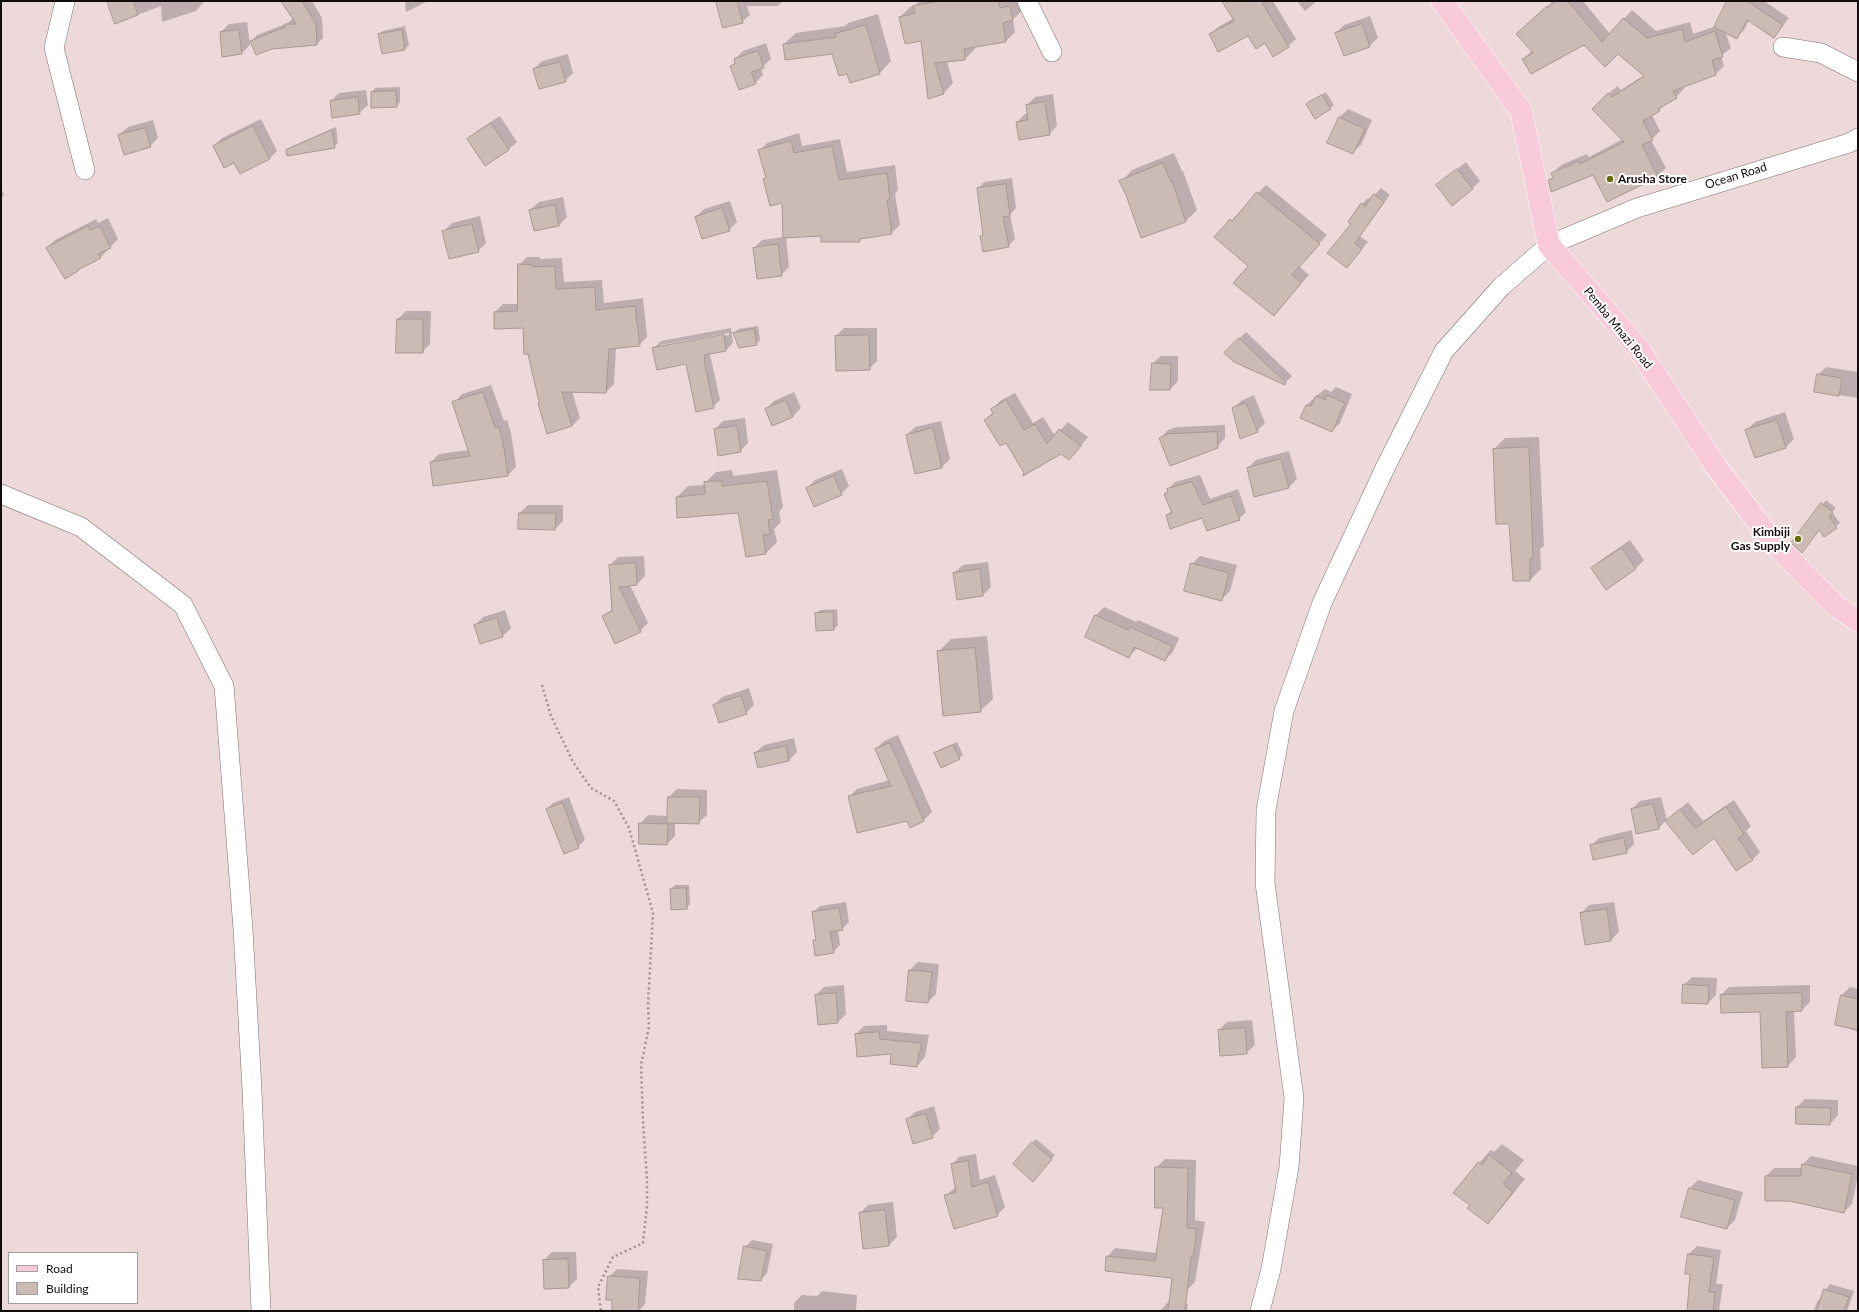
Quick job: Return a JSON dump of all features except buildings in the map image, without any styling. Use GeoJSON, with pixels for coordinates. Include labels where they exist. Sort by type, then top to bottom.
{"type":"FeatureCollection","features":[{"type":"Feature","properties":{"kind":"main road","name":"Pemba Mnazi Road"},"geometry":{"type":"LineString","coordinates":[[1442,1],[1521,111],[1549,245],[1638,348],[1715,464],[1773,542],[1836,606],[1858,621]]}},
{"type":"Feature","properties":{"kind":"street"},"geometry":{"type":"LineString","coordinates":[[65,1],[54,48],[85,170]]}},
{"type":"Feature","properties":{"kind":"street"},"geometry":{"type":"LineString","coordinates":[[1027,1],[1052,52]]}},
{"type":"Feature","properties":{"kind":"street"},"geometry":{"type":"LineString","coordinates":[[1783,47],[1821,53],[1858,72]]}},
{"type":"Feature","properties":{"kind":"street","name":"Ocean Road"},"geometry":{"type":"LineString","coordinates":[[1260,1311],[1271,1269],[1289,1167],[1294,1098],[1265,883],[1266,810],[1284,711],[1322,603],[1386,466],[1444,351],[1500,286],[1549,245],[1637,208],[1849,143],[1858,138]]}},
{"type":"Feature","properties":{"kind":"street"},"geometry":{"type":"LineString","coordinates":[[1,494],[81,527],[183,605],[224,686],[243,928],[252,1090],[261,1311]]}},
{"type":"Feature","properties":{"kind":"path"},"geometry":{"type":"LineString","coordinates":[[542,685],[551,716],[573,762],[591,788],[614,801],[629,828],[653,913],[648,1005],[649,1027],[641,1065],[642,1121],[647,1180],[647,1206],[644,1243],[612,1257],[598,1287],[601,1311]]}},
{"type":"Feature","properties":{"kind":"place","name":"Arusha Store"},"geometry":{"type":"Point","coordinates":[1610,179]}},
{"type":"Feature","properties":{"kind":"place","name":"Kimbiji Gas Supply"},"geometry":{"type":"Point","coordinates":[1798,539]}}]}
